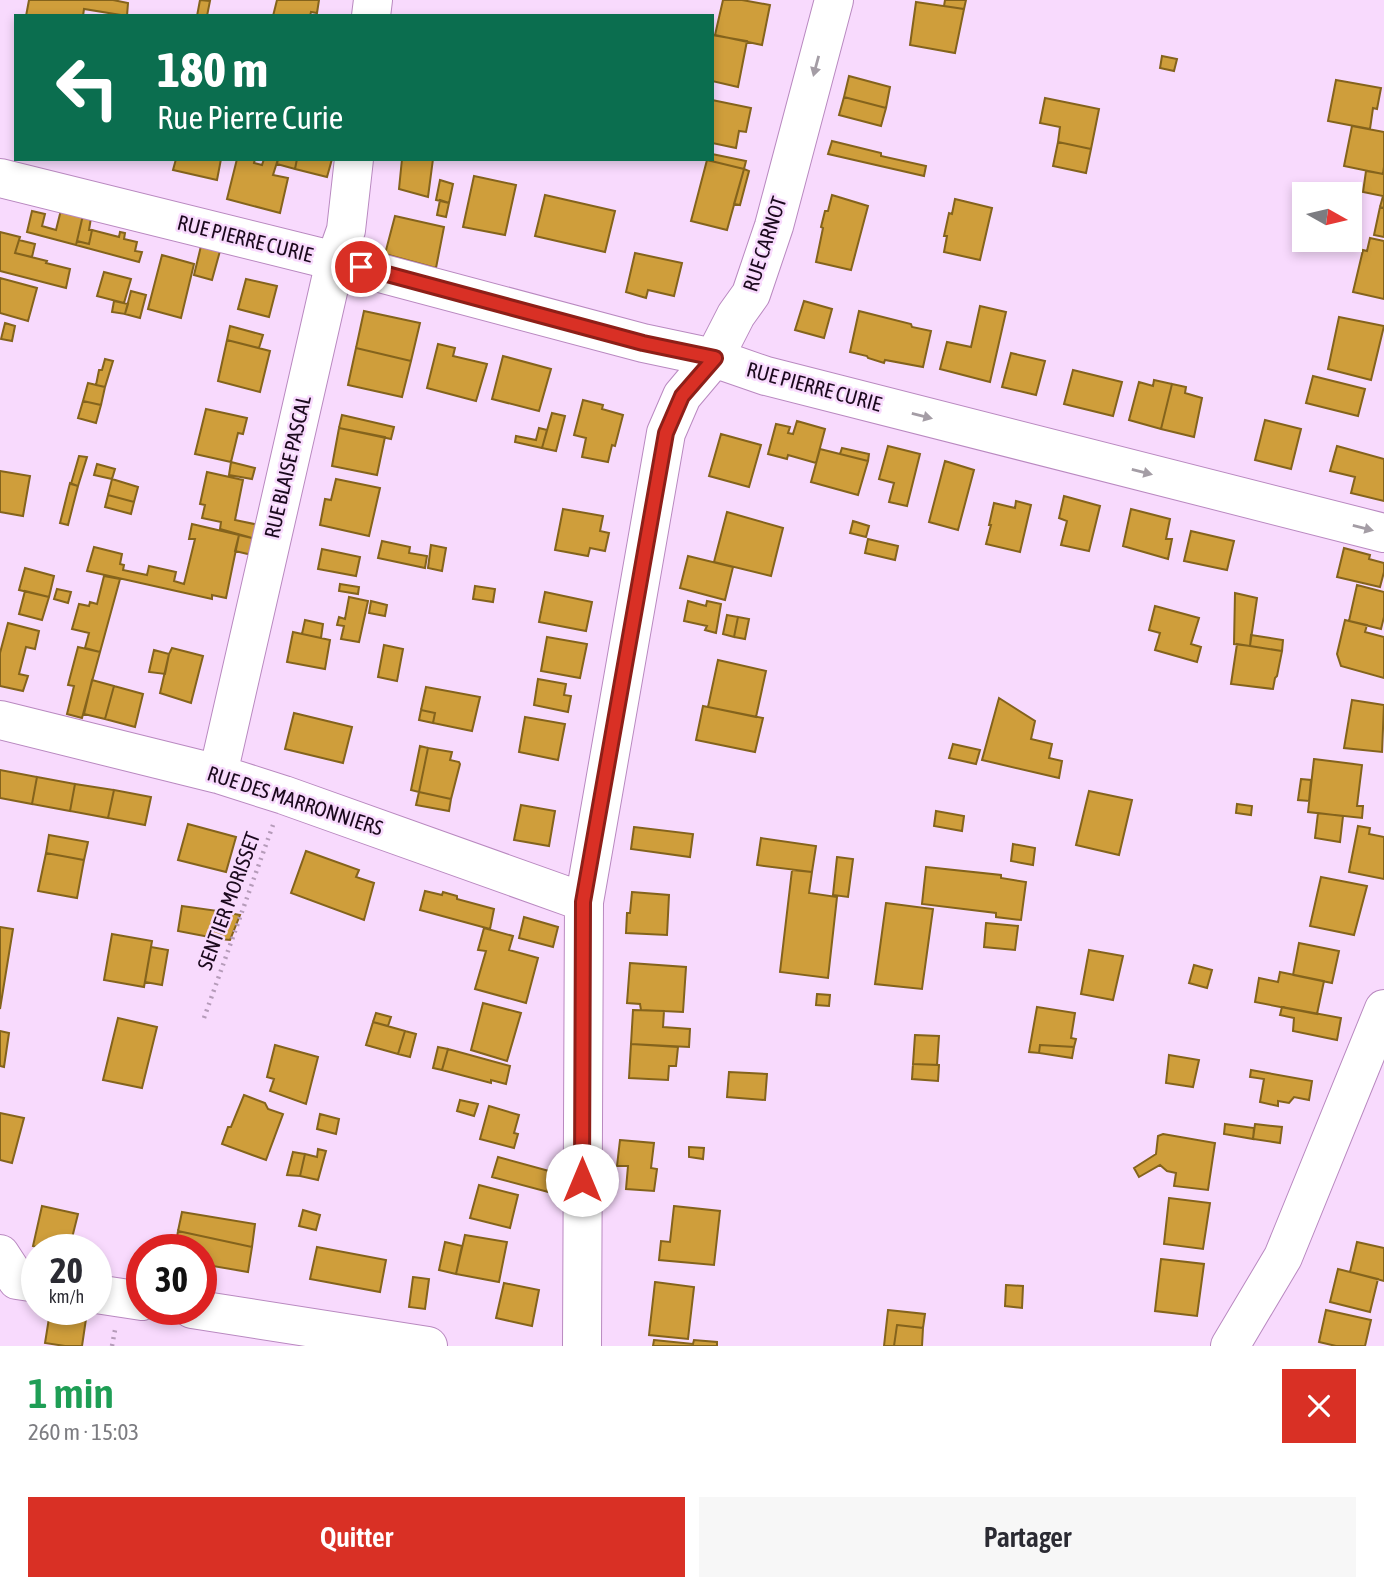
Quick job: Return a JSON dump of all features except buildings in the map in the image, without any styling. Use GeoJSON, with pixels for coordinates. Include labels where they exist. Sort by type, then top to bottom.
{"type":"FeatureCollection","features":[{"type":"Feature","properties":{"kind":"street","name":"RUE CARNOT"},"geometry":{"type":"LineString","coordinates":[[582,1346],[583,902],[666,433],[682,396],[715,358],[736,315],[751,295],[774,226],[834,0]]}},
{"type":"Feature","properties":{"kind":"street","name":"RUE BLAISE PASCAL"},"geometry":{"type":"LineString","coordinates":[[218,774],[335,261],[346,230],[354,161]]}},
{"type":"Feature","properties":{"kind":"street","name":"RUE PIERRE CURIE"},"geometry":{"type":"LineString","coordinates":[[0,178],[335,261],[643,343],[715,358],[766,376],[1384,533]]}},
{"type":"Feature","properties":{"kind":"street","name":"RUE DES MARRONNIERS"},"geometry":{"type":"LineString","coordinates":[[0,720],[218,774],[583,902]]}},
{"type":"Feature","properties":{"kind":"street"},"geometry":{"type":"LineString","coordinates":[[1230,1346],[1283,1257],[1384,1009]]}},
{"type":"Feature","properties":{"kind":"street"},"geometry":{"type":"LineString","coordinates":[[217,1313],[428,1346]]}},
{"type":"Feature","properties":{"kind":"path","name":"SENTIER MORISSET"},"geometry":{"type":"LineString","coordinates":[[204,1018],[284,795]]}},
{"type":"Feature","properties":{"kind":"route"},"geometry":{"type":"LineString","coordinates":[[361,267],[643,343],[715,358],[682,396],[666,433],[583,902],[582,1180]]}}]}
